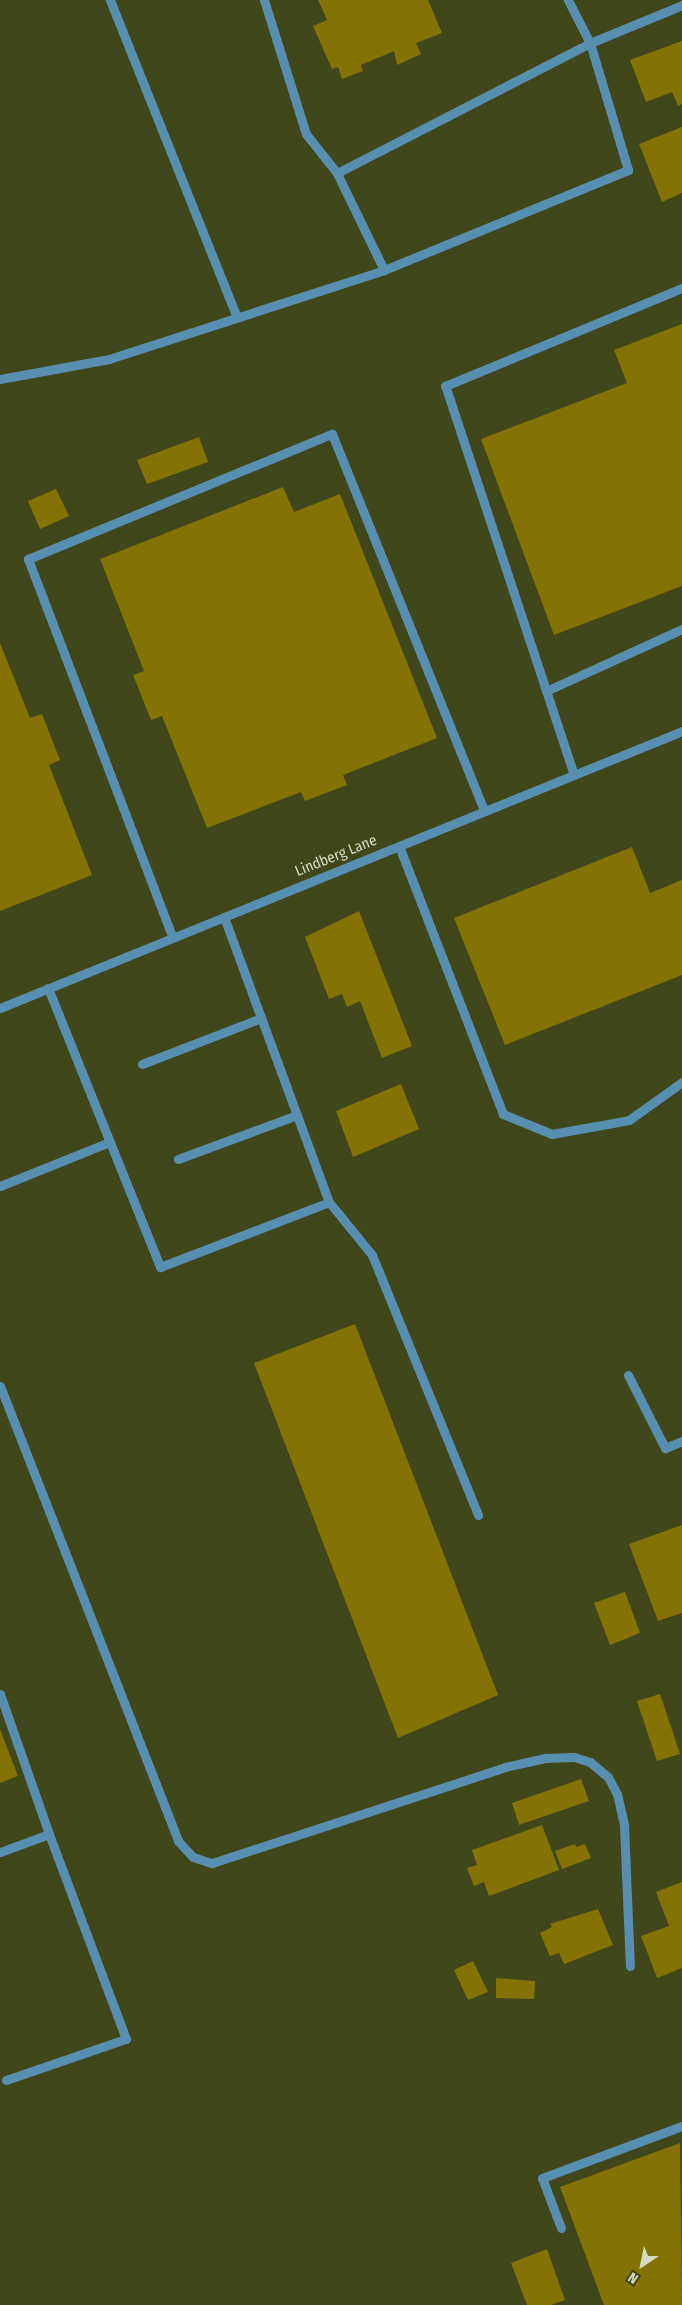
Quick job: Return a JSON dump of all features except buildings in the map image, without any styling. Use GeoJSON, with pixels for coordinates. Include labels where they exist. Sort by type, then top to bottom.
{"type":"FeatureCollection","features":[{"type":"Feature","properties":{"kind":"street"},"geometry":{"type":"LineString","coordinates":[[110,0],[237,318]]}},
{"type":"Feature","properties":{"kind":"street"},"geometry":{"type":"LineString","coordinates":[[264,0],[306,134],[337,174],[384,270]]}},
{"type":"Feature","properties":{"kind":"street"},"geometry":{"type":"LineString","coordinates":[[0,379],[109,359],[384,270],[628,170],[590,43],[568,0]]}},
{"type":"Feature","properties":{"kind":"street"},"geometry":{"type":"LineString","coordinates":[[337,174],[590,43],[682,5]]}},
{"type":"Feature","properties":{"kind":"street"},"geometry":{"type":"LineString","coordinates":[[574,775],[445,386],[682,288]]}},
{"type":"Feature","properties":{"kind":"street"},"geometry":{"type":"LineString","coordinates":[[172,936],[28,559],[332,434],[484,811]]}},
{"type":"Feature","properties":{"kind":"street"},"geometry":{"type":"LineString","coordinates":[[546,691],[682,629]]}},
{"type":"Feature","properties":{"kind":"street","name":"Lindberg Lane"},"geometry":{"type":"LineString","coordinates":[[0,1008],[172,936],[224,917],[682,731]]}},
{"type":"Feature","properties":{"kind":"street"},"geometry":{"type":"LineString","coordinates":[[398,846],[503,1114],[552,1134],[629,1120],[682,1082]]}},
{"type":"Feature","properties":{"kind":"street"},"geometry":{"type":"LineString","coordinates":[[224,917],[329,1202],[372,1255],[478,1515]]}},
{"type":"Feature","properties":{"kind":"street"},"geometry":{"type":"LineString","coordinates":[[48,988],[107,1143],[160,1267],[329,1202]]}},
{"type":"Feature","properties":{"kind":"street"},"geometry":{"type":"LineString","coordinates":[[142,1064],[261,1018]]}},
{"type":"Feature","properties":{"kind":"street"},"geometry":{"type":"LineString","coordinates":[[178,1158],[297,1116]]}},
{"type":"Feature","properties":{"kind":"street"},"geometry":{"type":"LineString","coordinates":[[0,1186],[107,1143]]}},
{"type":"Feature","properties":{"kind":"street"},"geometry":{"type":"LineString","coordinates":[[628,1375],[665,1448],[682,1441]]}},
{"type":"Feature","properties":{"kind":"street"},"geometry":{"type":"LineString","coordinates":[[0,1386],[178,1841],[193,1857],[212,1863],[505,1767],[544,1758],[574,1757],[590,1762],[608,1777],[617,1794],[624,1825],[630,1966]]}},
{"type":"Feature","properties":{"kind":"street"},"geometry":{"type":"LineString","coordinates":[[0,1694],[126,2039],[6,2080]]}},
{"type":"Feature","properties":{"kind":"street"},"geometry":{"type":"LineString","coordinates":[[0,1852],[50,1834]]}},
{"type":"Feature","properties":{"kind":"street"},"geometry":{"type":"LineString","coordinates":[[560,2228],[542,2178],[682,2126]]}}]}
